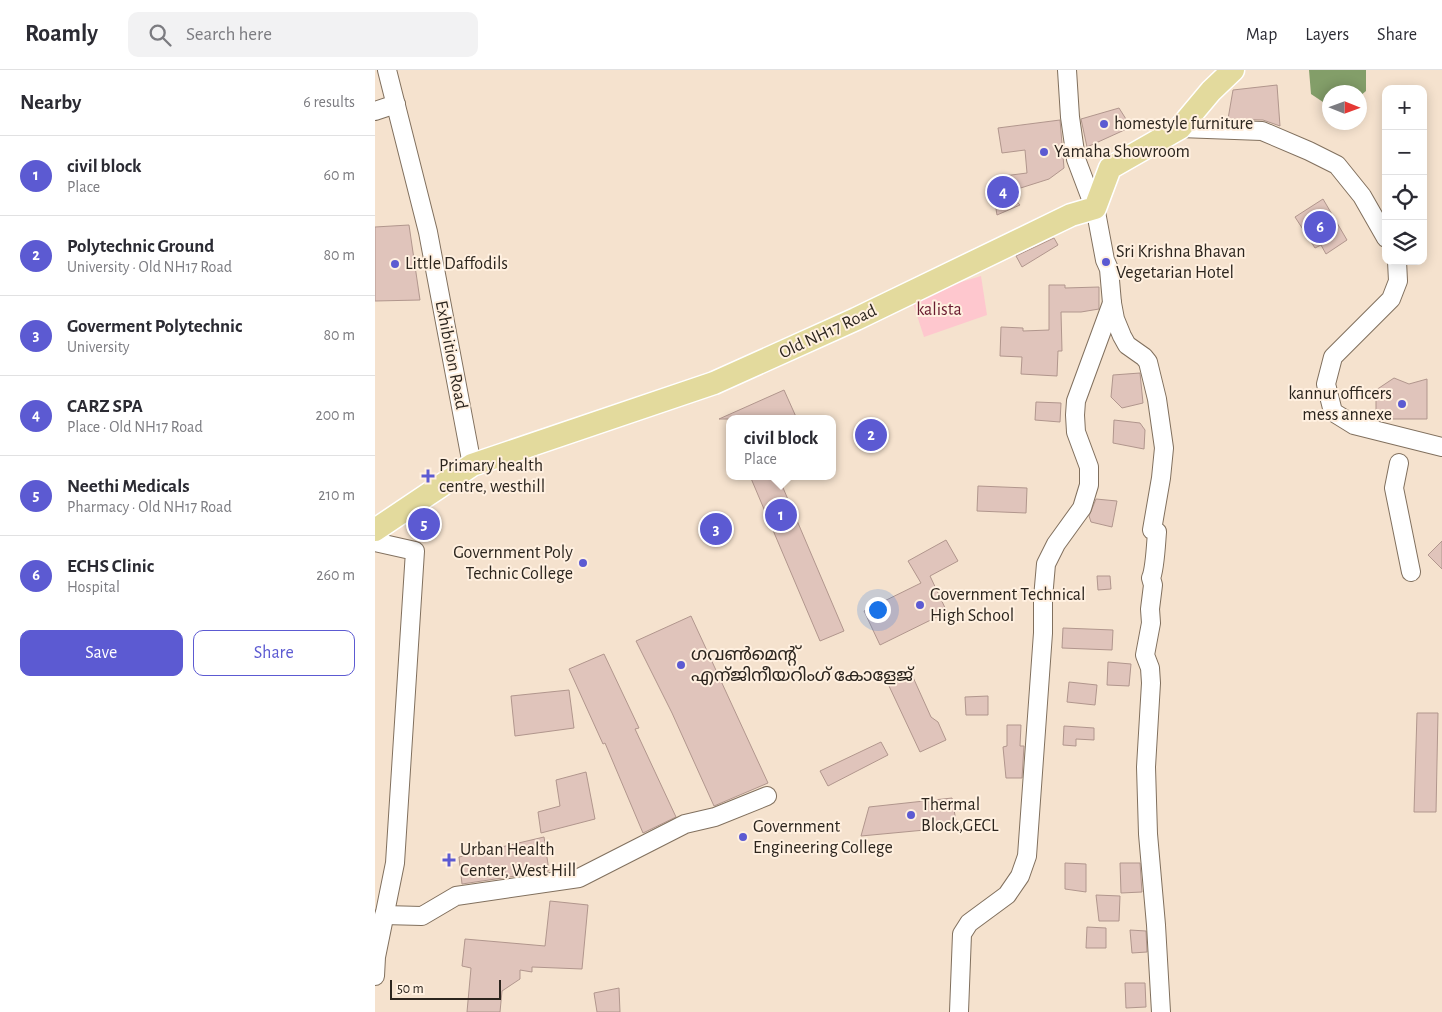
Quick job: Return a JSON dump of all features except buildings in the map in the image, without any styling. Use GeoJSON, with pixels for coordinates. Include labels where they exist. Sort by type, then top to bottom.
{"type":"FeatureCollection","features":[{"type":"Feature","properties":{"kind":"main road"},"geometry":{"type":"LineString","coordinates":[[1095,208],[1110,168],[1180,128],[1211,91],[1233,70]]}},
{"type":"Feature","properties":{"kind":"main road","name":"Old NH17 Road"},"geometry":{"type":"LineString","coordinates":[[375,530],[472,465],[714,383],[856,319],[1071,215],[1095,208]]}},
{"type":"Feature","properties":{"kind":"street","name":"Exhibition Road"},"geometry":{"type":"LineString","coordinates":[[387,70],[428,232],[472,465]]}},
{"type":"Feature","properties":{"kind":"street"},"geometry":{"type":"LineString","coordinates":[[1067,70],[1070,117],[1076,159],[1095,208],[1105,260],[1108,266],[1112,304],[1122,336],[1127,345],[1148,362],[1157,399],[1163,442],[1161,478],[1152,530],[1157,532],[1151,578],[1153,585],[1150,609],[1151,623],[1145,655],[1151,668],[1146,758],[1148,820],[1161,1012]]}},
{"type":"Feature","properties":{"kind":"street"},"geometry":{"type":"LineString","coordinates":[[375,111],[396,104]]}},
{"type":"Feature","properties":{"kind":"street"},"geometry":{"type":"LineString","coordinates":[[1180,128],[1262,131],[1337,165],[1362,196],[1382,231]]}},
{"type":"Feature","properties":{"kind":"street"},"geometry":{"type":"LineString","coordinates":[[1397,265],[1398,281],[1391,299],[1333,357],[1327,384],[1333,412],[1354,425],[1442,447]]}},
{"type":"Feature","properties":{"kind":"street"},"geometry":{"type":"LineString","coordinates":[[959,1012],[962,934],[969,923],[1007,895],[1020,876],[1027,856],[1046,564],[1056,544],[1082,508],[1089,484],[1089,467],[1076,432],[1076,401],[1112,304]]}},
{"type":"Feature","properties":{"kind":"street"},"geometry":{"type":"LineString","coordinates":[[1399,463],[1394,488],[1411,572]]}},
{"type":"Feature","properties":{"kind":"street"},"geometry":{"type":"LineString","coordinates":[[375,542],[415,551],[395,863],[376,957],[375,976]]}},
{"type":"Feature","properties":{"kind":"street"},"geometry":{"type":"LineString","coordinates":[[384,915],[422,916],[456,896],[579,878],[685,824],[715,817],[767,796]]}},
{"type":"Feature","properties":{"kind":"green space","name":"kalista"},"geometry":{"type":"Polygon","coordinates":[[[981,276],[987,315],[924,337],[911,297],[981,276]]]}},
{"type":"Feature","properties":{"kind":"shaded area"},"geometry":{"type":"Polygon","coordinates":[[[1309,70],[1366,70],[1366,85],[1322,85],[1322,101],[1311,94],[1309,70]]]}},
{"type":"Feature","properties":{"kind":"place","name":"homestyle furniture"},"geometry":{"type":"Point","coordinates":[1104,124]}},
{"type":"Feature","properties":{"kind":"place","name":"Yamaha Showroom"},"geometry":{"type":"Point","coordinates":[1044,152]}},
{"type":"Feature","properties":{"kind":"place","name":"CARZ SPA"},"geometry":{"type":"Point","coordinates":[1003,192]}},
{"type":"Feature","properties":{"kind":"place","name":"ECHS Clinic"},"geometry":{"type":"Point","coordinates":[1320,227]}},
{"type":"Feature","properties":{"kind":"place","name":"Sri Krishna Bhavan Vegetarian Hotel"},"geometry":{"type":"Point","coordinates":[1106,262]}},
{"type":"Feature","properties":{"kind":"place","name":"Little Daffodils"},"geometry":{"type":"Point","coordinates":[395,264]}},
{"type":"Feature","properties":{"kind":"place","name":"kannur officers mess annexe"},"geometry":{"type":"Point","coordinates":[1402,404]}},
{"type":"Feature","properties":{"kind":"place","name":"Polytechnic Ground"},"geometry":{"type":"Point","coordinates":[871,435]}},
{"type":"Feature","properties":{"kind":"place","name":"Primary health centre, westhill"},"geometry":{"type":"Point","coordinates":[428,476]}},
{"type":"Feature","properties":{"kind":"place","name":"civil block"},"geometry":{"type":"Point","coordinates":[781,515]}},
{"type":"Feature","properties":{"kind":"place","name":"Neethi Medicals"},"geometry":{"type":"Point","coordinates":[424,524]}},
{"type":"Feature","properties":{"kind":"place","name":"Goverment Polytechnic"},"geometry":{"type":"Point","coordinates":[716,529]}},
{"type":"Feature","properties":{"kind":"place","name":"Government Poly Technic College"},"geometry":{"type":"Point","coordinates":[583,563]}},
{"type":"Feature","properties":{"kind":"place","name":"Government Technical High School"},"geometry":{"type":"Point","coordinates":[920,605]}},
{"type":"Feature","properties":{"kind":"place","name":"ഗവൺമെന്റ് എന്ജിനീയറിംഗ് കോളേജ്"},"geometry":{"type":"Point","coordinates":[681,665]}},
{"type":"Feature","properties":{"kind":"place","name":"Thermal Block,GECL"},"geometry":{"type":"Point","coordinates":[911,815]}},
{"type":"Feature","properties":{"kind":"place","name":"Government Engineering College"},"geometry":{"type":"Point","coordinates":[743,837]}},
{"type":"Feature","properties":{"kind":"place","name":"Urban Health Center, West Hill"},"geometry":{"type":"Point","coordinates":[449,860]}}]}
